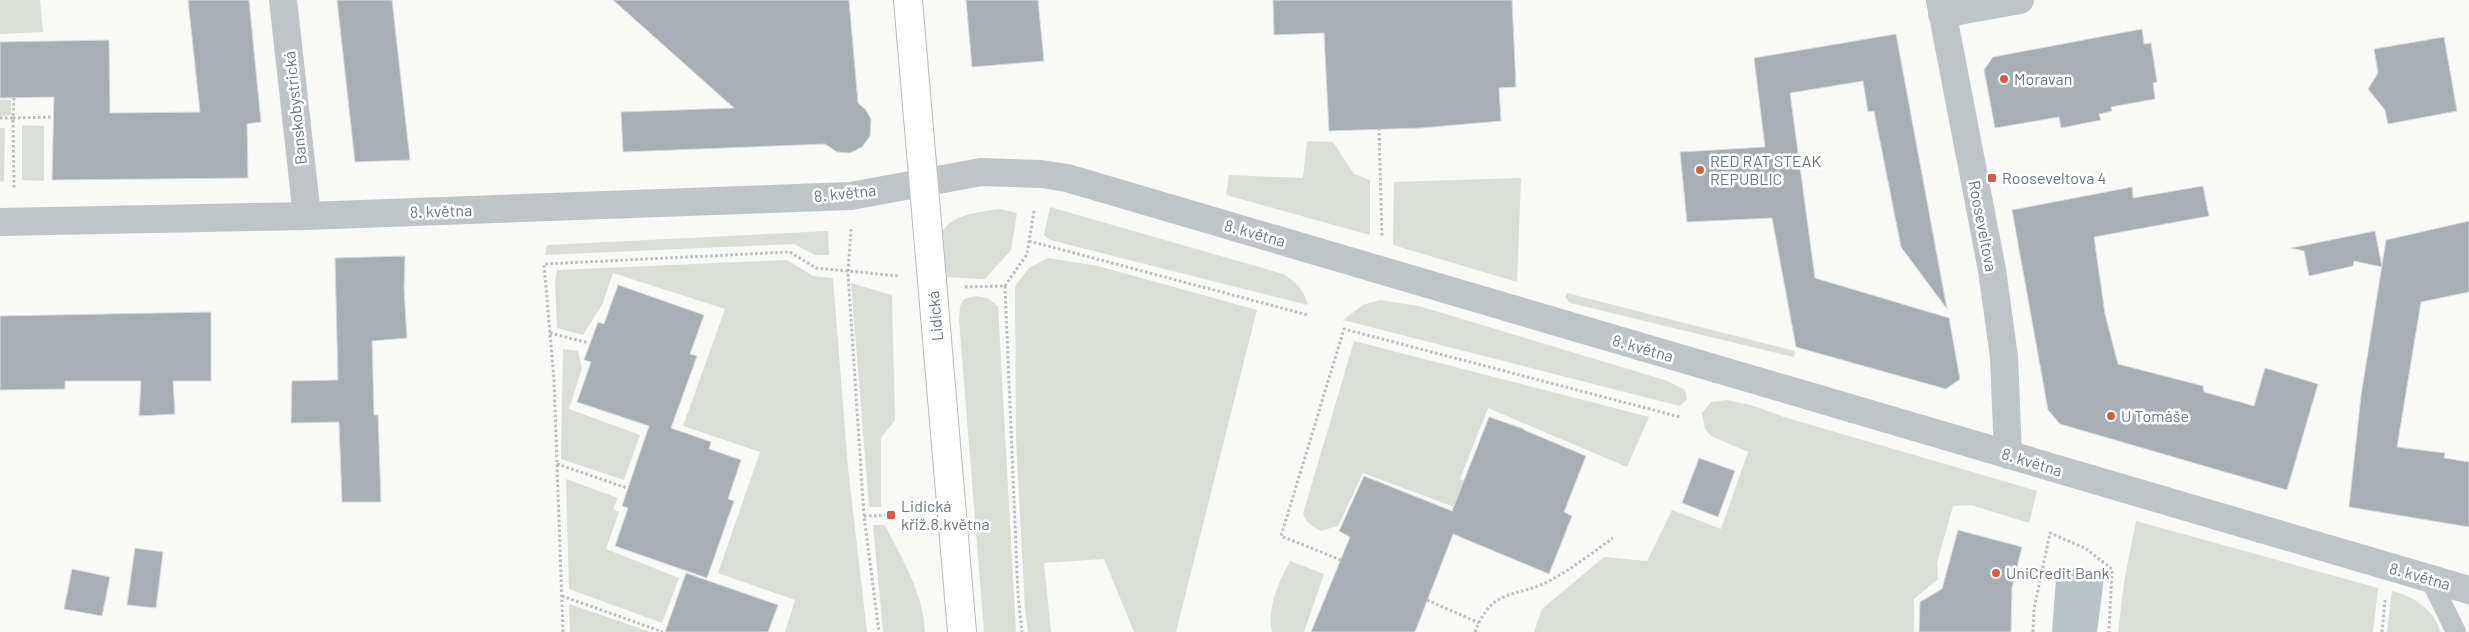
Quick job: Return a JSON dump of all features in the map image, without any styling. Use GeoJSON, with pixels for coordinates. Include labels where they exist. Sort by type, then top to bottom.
{"type":"FeatureCollection","features":[{"type":"Feature","properties":{"kind":"main road","name":"Lidická"},"geometry":{"type":"LineString","coordinates":[[908,0],[962,632]]}},
{"type":"Feature","properties":{"kind":"street","name":"Banskobystrická"},"geometry":{"type":"LineString","coordinates":[[283,0],[307,216]]}},
{"type":"Feature","properties":{"kind":"street"},"geometry":{"type":"LineString","coordinates":[[1941,7],[2020,0]]}},
{"type":"Feature","properties":{"kind":"street","name":"Rooseveltova"},"geometry":{"type":"LineString","coordinates":[[1941,7],[1992,270],[2004,357],[2008,455]]}},
{"type":"Feature","properties":{"kind":"street","name":"8. května"},"geometry":{"type":"LineString","coordinates":[[0,222],[307,216],[851,196],[981,172],[1041,174],[1067,178],[2469,590]]}},
{"type":"Feature","properties":{"kind":"lane"},"geometry":{"type":"LineString","coordinates":[[2430,579],[2456,632]]}},
{"type":"Feature","properties":{"kind":"path"},"geometry":{"type":"LineString","coordinates":[[14,98],[14,194]]}},
{"type":"Feature","properties":{"kind":"path"},"geometry":{"type":"LineString","coordinates":[[0,118],[54,116]]}},
{"type":"Feature","properties":{"kind":"path"},"geometry":{"type":"LineString","coordinates":[[1379,128],[1383,245]]}},
{"type":"Feature","properties":{"kind":"path"},"geometry":{"type":"LineString","coordinates":[[1022,632],[1018,595],[1005,286],[1027,254],[1034,211]]}},
{"type":"Feature","properties":{"kind":"path"},"geometry":{"type":"LineString","coordinates":[[852,227],[848,273],[864,516],[879,632]]}},
{"type":"Feature","properties":{"kind":"path"},"geometry":{"type":"LineString","coordinates":[[1029,241],[1308,315]]}},
{"type":"Feature","properties":{"kind":"path"},"geometry":{"type":"LineString","coordinates":[[563,632],[557,464],[550,333],[544,264],[790,252],[816,268],[848,273],[900,276]]}},
{"type":"Feature","properties":{"kind":"path"},"geometry":{"type":"LineString","coordinates":[[958,288],[1005,286]]}},
{"type":"Feature","properties":{"kind":"path"},"geometry":{"type":"LineString","coordinates":[[1341,560],[1281,536],[1344,329],[1680,417]]}},
{"type":"Feature","properties":{"kind":"path"},"geometry":{"type":"LineString","coordinates":[[550,333],[589,343]]}},
{"type":"Feature","properties":{"kind":"path"},"geometry":{"type":"LineString","coordinates":[[557,464],[627,488]]}},
{"type":"Feature","properties":{"kind":"path"},"geometry":{"type":"LineString","coordinates":[[864,516],[891,515]]}},
{"type":"Feature","properties":{"kind":"path"},"geometry":{"type":"LineString","coordinates":[[2033,632],[2034,609],[2050,533],[2085,548],[2112,568],[2109,632]]}},
{"type":"Feature","properties":{"kind":"path"},"geometry":{"type":"LineString","coordinates":[[1475,632],[1479,623],[1498,598],[1550,581],[1613,538]]}},
{"type":"Feature","properties":{"kind":"path"},"geometry":{"type":"LineString","coordinates":[[562,596],[663,632]]}},
{"type":"Feature","properties":{"kind":"path"},"geometry":{"type":"LineString","coordinates":[[2382,632],[2385,597]]}},
{"type":"Feature","properties":{"kind":"path"},"geometry":{"type":"LineString","coordinates":[[1427,600],[1479,623]]}},
{"type":"Feature","properties":{"kind":"shaded area"},"geometry":{"type":"Polygon","coordinates":[[[0,0],[40,0],[43,32],[0,34],[0,0]]]}},
{"type":"Feature","properties":{"kind":"shaded area"},"geometry":{"type":"Polygon","coordinates":[[[0,100],[11,100],[11,115],[0,116],[0,100]]]}},
{"type":"Feature","properties":{"kind":"shaded area"},"geometry":{"type":"Polygon","coordinates":[[[22,125],[44,126],[44,181],[22,180],[22,125]]]}},
{"type":"Feature","properties":{"kind":"shaded area"},"geometry":{"type":"Polygon","coordinates":[[[0,128],[5,128],[4,181],[0,182],[0,128]]]}},
{"type":"Feature","properties":{"kind":"shaded area"},"geometry":{"type":"Polygon","coordinates":[[[1307,141],[1333,142],[1354,174],[1370,180],[1370,235],[1226,195],[1229,175],[1303,178],[1307,141]]]}},
{"type":"Feature","properties":{"kind":"shaded area"},"geometry":{"type":"Polygon","coordinates":[[[1521,178],[1517,282],[1393,245],[1394,182],[1521,178]]]}},
{"type":"Feature","properties":{"kind":"shaded area"},"geometry":{"type":"Polygon","coordinates":[[[1050,207],[1283,274],[1299,287],[1308,305],[1050,240],[1044,235],[1050,207]]]}},
{"type":"Feature","properties":{"kind":"shaded area"},"geometry":{"type":"Polygon","coordinates":[[[1000,209],[1017,213],[1011,250],[985,279],[941,277],[939,242],[943,230],[956,219],[983,211],[1000,209]]]}},
{"type":"Feature","properties":{"kind":"shaded area"},"geometry":{"type":"Polygon","coordinates":[[[828,231],[829,255],[815,255],[794,244],[545,255],[547,245],[828,231]]]}},
{"type":"Feature","properties":{"kind":"shaded area"},"geometry":{"type":"Polygon","coordinates":[[[1048,258],[1098,266],[1257,310],[1176,632],[1134,632],[1104,559],[1044,563],[1051,632],[1028,632],[1025,609],[1016,439],[1015,286],[1029,268],[1048,258]]]}},
{"type":"Feature","properties":{"kind":"shaded area"},"geometry":{"type":"Polygon","coordinates":[[[787,260],[813,276],[833,278],[848,468],[867,632],[785,632],[795,600],[718,573],[760,452],[683,426],[725,309],[613,273],[602,305],[583,335],[557,328],[555,281],[557,270],[787,260]]]}},
{"type":"Feature","properties":{"kind":"shaded area"},"geometry":{"type":"Polygon","coordinates":[[[851,283],[892,295],[895,420],[881,438],[881,507],[869,507],[851,283]]]}},
{"type":"Feature","properties":{"kind":"shaded area"},"geometry":{"type":"Polygon","coordinates":[[[1567,293],[1795,351],[1794,357],[1570,303],[1565,297],[1567,293]]]}},
{"type":"Feature","properties":{"kind":"shaded area"},"geometry":{"type":"Polygon","coordinates":[[[976,296],[987,298],[998,306],[1016,632],[984,632],[959,320],[960,306],[964,299],[976,296]]]}},
{"type":"Feature","properties":{"kind":"shaded area"},"geometry":{"type":"Polygon","coordinates":[[[1380,300],[1419,306],[1668,381],[1685,390],[1687,399],[1680,406],[1343,320],[1363,305],[1380,300]]]}},
{"type":"Feature","properties":{"kind":"shaded area"},"geometry":{"type":"Polygon","coordinates":[[[1354,341],[1649,417],[1627,467],[1488,408],[1460,479],[1468,482],[1457,508],[1363,473],[1338,526],[1320,531],[1307,522],[1303,514],[1354,341]]]}},
{"type":"Feature","properties":{"kind":"shaded area"},"geometry":{"type":"Polygon","coordinates":[[[563,349],[578,351],[582,368],[569,409],[640,435],[624,480],[561,459],[563,349]]]}},
{"type":"Feature","properties":{"kind":"shaded area"},"geometry":{"type":"Polygon","coordinates":[[[1727,400],[1751,405],[1784,417],[2037,491],[2029,523],[1971,505],[1953,506],[1937,563],[1938,579],[1914,599],[1914,632],[1534,632],[1542,609],[1604,557],[1647,561],[1672,510],[1721,529],[1748,452],[1711,436],[1705,429],[1702,413],[1711,402],[1727,400]]]}},
{"type":"Feature","properties":{"kind":"shaded area"},"geometry":{"type":"Polygon","coordinates":[[[566,479],[618,498],[613,509],[619,512],[606,549],[679,578],[662,623],[569,589],[566,479]]]}},
{"type":"Feature","properties":{"kind":"shaded area"},"geometry":{"type":"Polygon","coordinates":[[[2136,521],[2378,588],[2373,632],[2118,632],[2124,582],[2136,521]]]}},
{"type":"Feature","properties":{"kind":"shaded area"},"geometry":{"type":"Polygon","coordinates":[[[873,525],[885,525],[911,576],[921,604],[925,632],[883,632],[873,525]]]}},
{"type":"Feature","properties":{"kind":"shaded area"},"geometry":{"type":"Polygon","coordinates":[[[1290,561],[1324,574],[1304,632],[1272,632],[1272,604],[1290,561]]]}},
{"type":"Feature","properties":{"kind":"shaded area"},"geometry":{"type":"Polygon","coordinates":[[[2076,567],[2104,578],[2097,632],[2052,632],[2056,579],[2076,567]]]}},
{"type":"Feature","properties":{"kind":"shaded area"},"geometry":{"type":"Polygon","coordinates":[[[2392,591],[2408,596],[2422,605],[2433,617],[2440,632],[2387,632],[2392,591]]]}},
{"type":"Feature","properties":{"kind":"shaded area"},"geometry":{"type":"Polygon","coordinates":[[[569,604],[651,632],[570,632],[569,604]]]}},
{"type":"Feature","properties":{"kind":"building"},"geometry":{"type":"Polygon","coordinates":[[[188,0],[249,0],[261,122],[247,124],[248,178],[52,180],[54,97],[0,98],[0,42],[109,40],[110,113],[200,112],[188,0]]]}},
{"type":"Feature","properties":{"kind":"building"},"geometry":{"type":"Polygon","coordinates":[[[337,0],[392,0],[410,160],[355,162],[337,0]]]}},
{"type":"Feature","properties":{"kind":"building"},"geometry":{"type":"Polygon","coordinates":[[[613,0],[849,0],[858,103],[866,110],[871,119],[870,136],[862,147],[850,153],[837,152],[825,144],[623,152],[621,112],[734,108],[613,0]]]}},
{"type":"Feature","properties":{"kind":"building"},"geometry":{"type":"Polygon","coordinates":[[[966,0],[1038,0],[1044,61],[972,67],[966,0]]]}},
{"type":"Feature","properties":{"kind":"building"},"geometry":{"type":"Polygon","coordinates":[[[1273,0],[1512,0],[1516,87],[1499,88],[1501,121],[1421,128],[1329,131],[1324,33],[1274,35],[1273,0]]]}},
{"type":"Feature","properties":{"kind":"building"},"geometry":{"type":"Polygon","coordinates":[[[2142,29],[2144,44],[2151,43],[2157,82],[2153,83],[2155,99],[2111,107],[2112,111],[2099,114],[2101,120],[2061,128],[2059,117],[1995,128],[1984,70],[1993,57],[2142,29]]]}},
{"type":"Feature","properties":{"kind":"building"},"geometry":{"type":"Polygon","coordinates":[[[1896,34],[1947,309],[1901,247],[1874,111],[1868,112],[1863,81],[1790,93],[1815,278],[1949,318],[1960,379],[1946,389],[1796,347],[1772,218],[1687,222],[1680,152],[1765,147],[1754,58],[1896,34]]]}},
{"type":"Feature","properties":{"kind":"building"},"geometry":{"type":"Polygon","coordinates":[[[2444,37],[2457,111],[2388,124],[2385,110],[2368,89],[2378,73],[2374,49],[2444,37]]]}},
{"type":"Feature","properties":{"kind":"building"},"geometry":{"type":"Polygon","coordinates":[[[2203,186],[2209,216],[2094,237],[2105,314],[2118,364],[2203,386],[2204,392],[2254,406],[2265,368],[2318,384],[2287,490],[2060,424],[2048,410],[2012,210],[2132,187],[2133,198],[2203,186]]]}},
{"type":"Feature","properties":{"kind":"building"},"geometry":{"type":"Polygon","coordinates":[[[2469,221],[2469,292],[2421,302],[2397,447],[2445,453],[2444,458],[2469,462],[2469,527],[2349,507],[2361,396],[2386,240],[2469,221]]]}},
{"type":"Feature","properties":{"kind":"building"},"geometry":{"type":"Polygon","coordinates":[[[2375,231],[2382,267],[2354,261],[2353,266],[2309,276],[2304,251],[2291,248],[2375,231]]]}},
{"type":"Feature","properties":{"kind":"building"},"geometry":{"type":"Polygon","coordinates":[[[405,256],[404,289],[407,338],[372,341],[374,415],[378,415],[381,502],[342,502],[339,422],[291,423],[292,381],[338,380],[335,258],[405,256]]]}},
{"type":"Feature","properties":{"kind":"building"},"geometry":{"type":"Polygon","coordinates":[[[618,285],[704,315],[690,354],[697,356],[671,428],[711,442],[709,449],[741,460],[728,499],[734,501],[707,578],[615,546],[628,508],[622,506],[649,426],[577,402],[591,362],[584,360],[598,322],[604,324],[618,285]]]}},
{"type":"Feature","properties":{"kind":"building"},"geometry":{"type":"Polygon","coordinates":[[[211,312],[211,381],[173,381],[175,414],[139,416],[141,381],[65,381],[65,389],[0,390],[0,316],[211,312]]]}},
{"type":"Feature","properties":{"kind":"building"},"geometry":{"type":"Polygon","coordinates":[[[1489,417],[1524,429],[1586,456],[1564,512],[1572,516],[1549,574],[1453,534],[1415,632],[1311,632],[1350,537],[1339,531],[1364,476],[1452,511],[1489,417]]]}},
{"type":"Feature","properties":{"kind":"building"},"geometry":{"type":"Polygon","coordinates":[[[1699,458],[1735,471],[1718,517],[1682,503],[1699,458]]]}},
{"type":"Feature","properties":{"kind":"building"},"geometry":{"type":"Polygon","coordinates":[[[1958,530],[2022,547],[2012,587],[2011,632],[1919,632],[1920,602],[1942,589],[1958,530]]]}},
{"type":"Feature","properties":{"kind":"building"},"geometry":{"type":"Polygon","coordinates":[[[135,548],[163,552],[156,608],[127,605],[135,548]]]}},
{"type":"Feature","properties":{"kind":"building"},"geometry":{"type":"Polygon","coordinates":[[[72,569],[110,577],[102,616],[64,609],[72,569]]]}},
{"type":"Feature","properties":{"kind":"building"},"geometry":{"type":"Polygon","coordinates":[[[686,573],[778,605],[768,632],[665,632],[686,573]]]}},
{"type":"Feature","properties":{"kind":"place","name":"Moravan"},"geometry":{"type":"Point","coordinates":[2004,79]}},
{"type":"Feature","properties":{"kind":"place","name":"RED RAT STEAK REPUBLIC"},"geometry":{"type":"Point","coordinates":[1700,170]}},
{"type":"Feature","properties":{"kind":"place","name":"Rooseveltova 4"},"geometry":{"type":"Point","coordinates":[1992,178]}},
{"type":"Feature","properties":{"kind":"place","name":"U Tomáše"},"geometry":{"type":"Point","coordinates":[2111,416]}},
{"type":"Feature","properties":{"kind":"place","name":"Lidická křiž.8.května"},"geometry":{"type":"Point","coordinates":[891,515]}},
{"type":"Feature","properties":{"kind":"place","name":"UniCredit Bank"},"geometry":{"type":"Point","coordinates":[1996,573]}}]}
